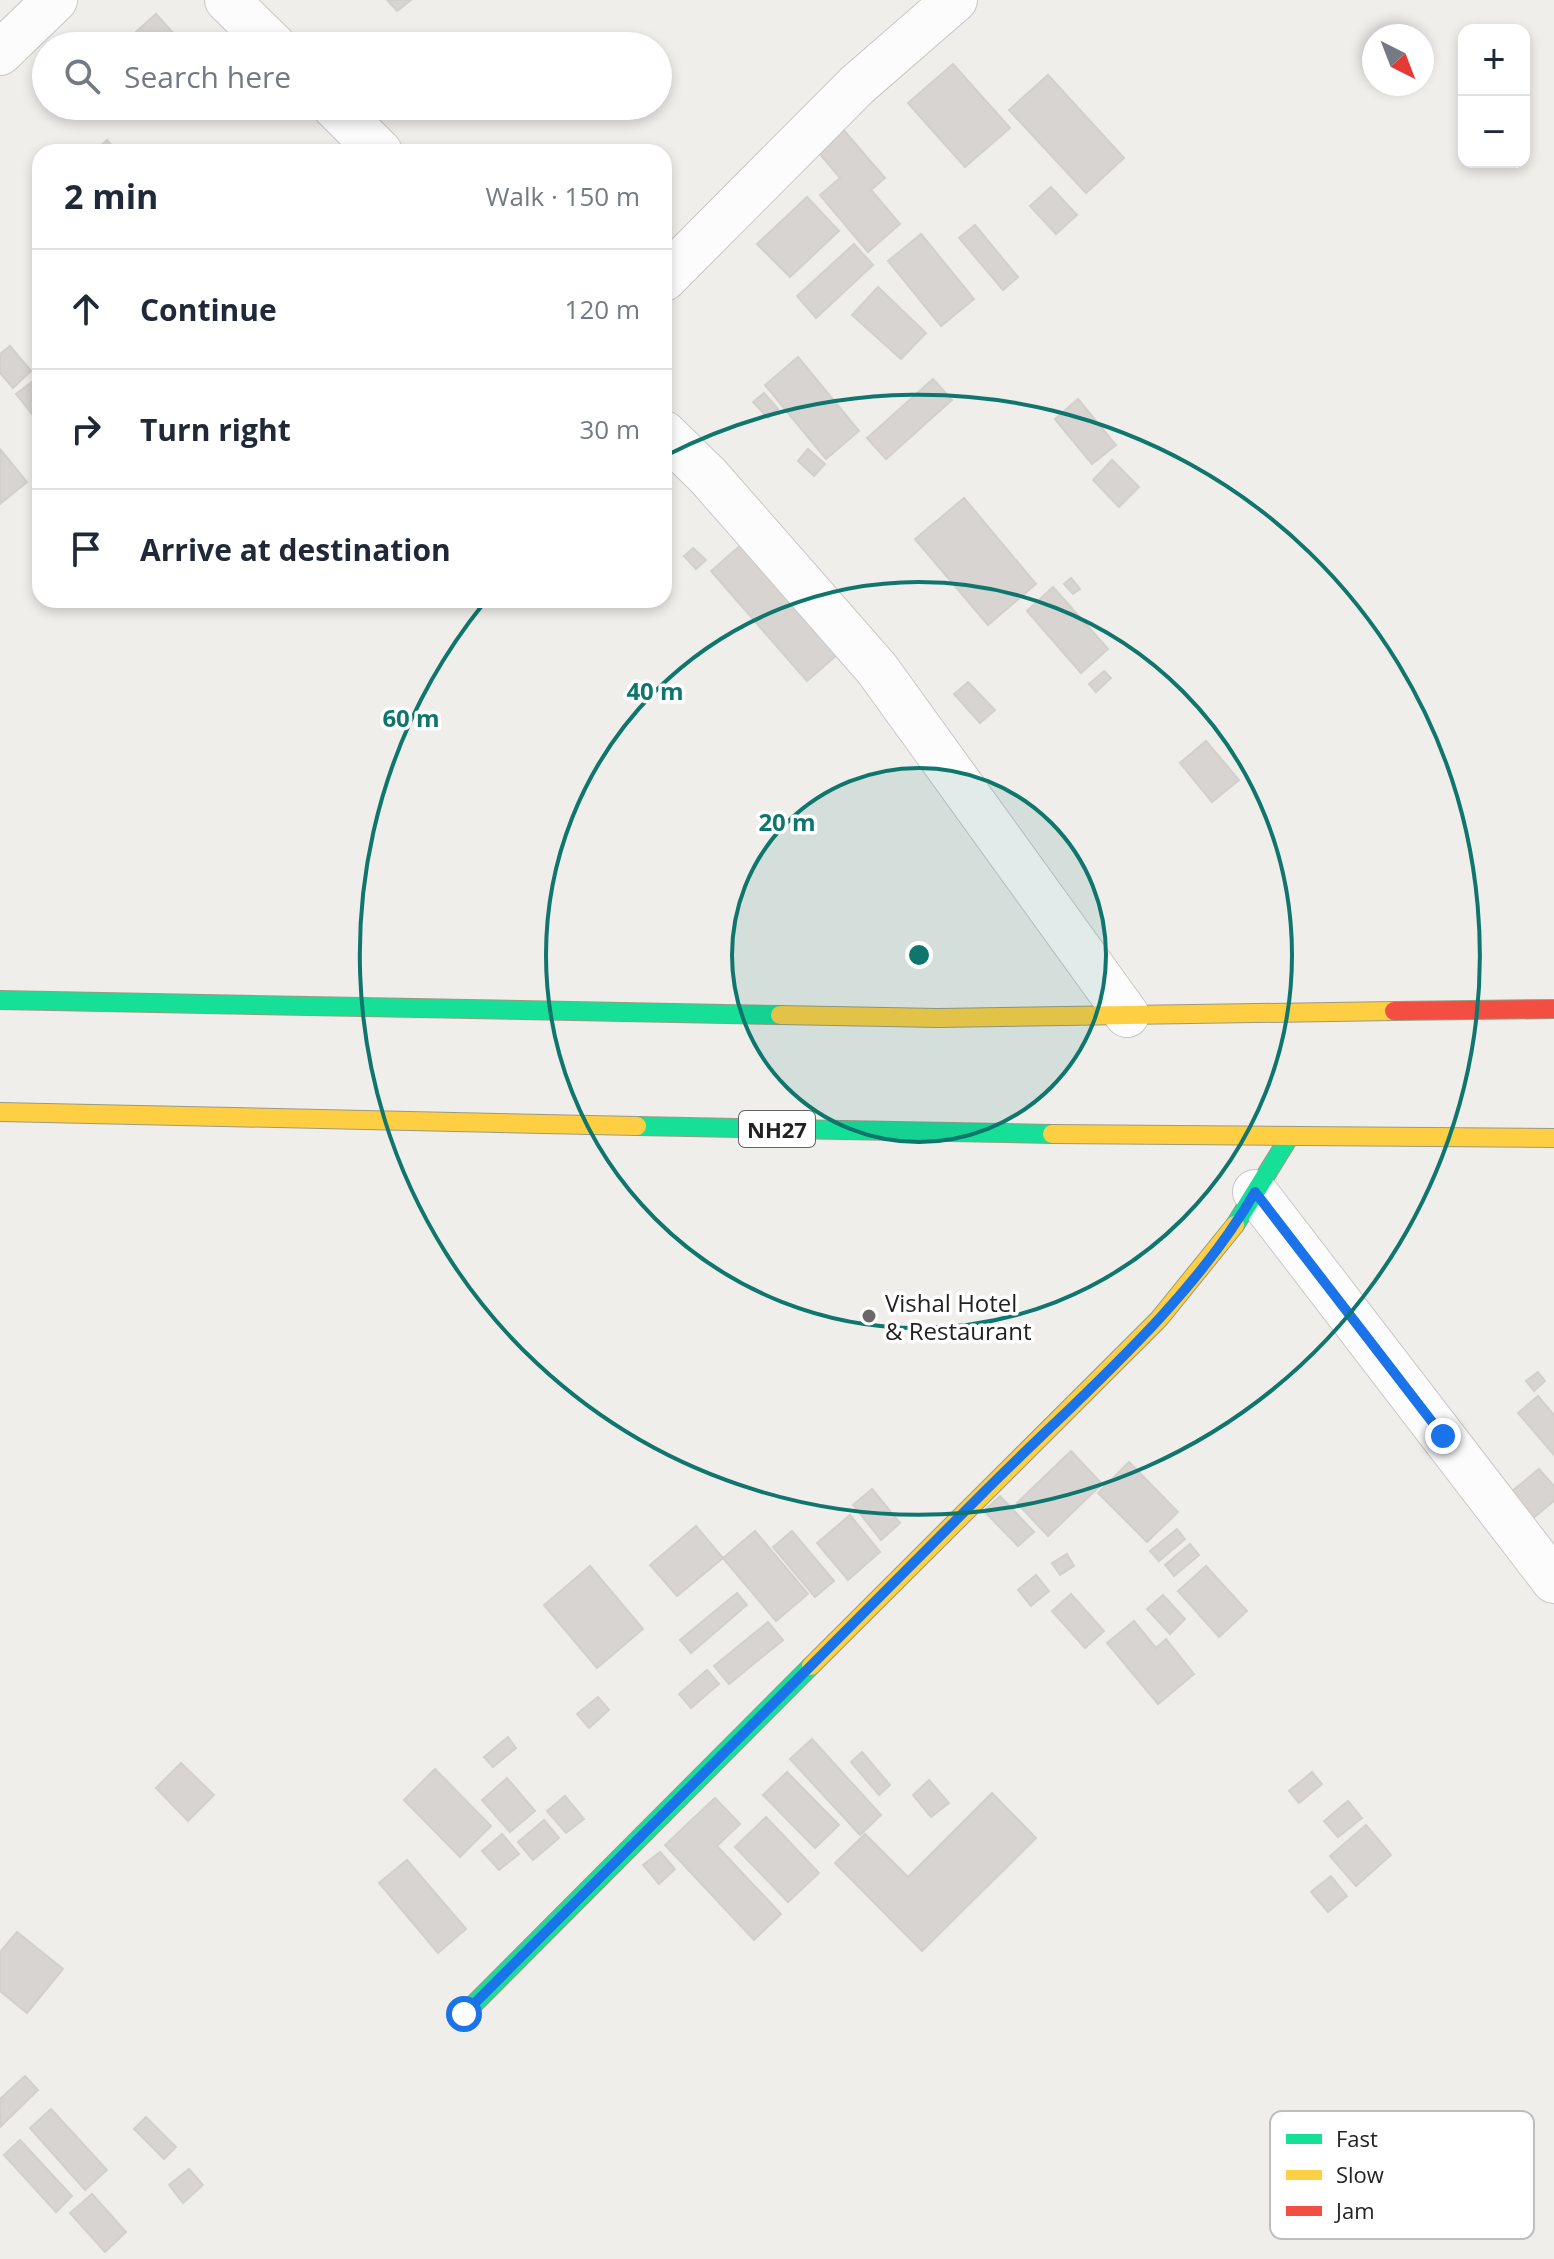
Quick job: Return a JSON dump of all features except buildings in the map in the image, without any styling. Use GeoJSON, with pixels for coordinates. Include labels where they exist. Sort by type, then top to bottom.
{"type":"FeatureCollection","features":[{"type":"Feature","properties":{"kind":"main road"},"geometry":{"type":"LineString","coordinates":[[0,1000],[922,1017],[1554,1009]]}},
{"type":"Feature","properties":{"kind":"main road","name":"NH27"},"geometry":{"type":"LineString","coordinates":[[0,1112],[961,1133],[1554,1138]]}},
{"type":"Feature","properties":{"kind":"main road"},"geometry":{"type":"LineString","coordinates":[[464,2014],[1159,1319],[1238,1221],[1290,1136]]}},
{"type":"Feature","properties":{"kind":"street"},"geometry":{"type":"LineString","coordinates":[[0,53],[55,0]]}},
{"type":"Feature","properties":{"kind":"street"},"geometry":{"type":"LineString","coordinates":[[227,0],[260,32]]}},
{"type":"Feature","properties":{"kind":"street"},"geometry":{"type":"LineString","coordinates":[[672,271],[857,85],[955,0]]}},
{"type":"Feature","properties":{"kind":"street"},"geometry":{"type":"LineString","coordinates":[[348,120],[372,144]]}},
{"type":"Feature","properties":{"kind":"street"},"geometry":{"type":"LineString","coordinates":[[672,441],[708,476],[877,669],[1127,1015]]}},
{"type":"Feature","properties":{"kind":"street"},"geometry":{"type":"LineString","coordinates":[[1255,1192],[1554,1581]]}},
{"type":"Feature","properties":{"kind":"traffic: fast"},"geometry":{"type":"LineString","coordinates":[[0,1000],[780,1015]]}},
{"type":"Feature","properties":{"kind":"traffic: fast"},"geometry":{"type":"LineString","coordinates":[[637,1126],[1052,1134]]}},
{"type":"Feature","properties":{"kind":"traffic: fast"},"geometry":{"type":"LineString","coordinates":[[1235,1225],[1290,1136]]}},
{"type":"Feature","properties":{"kind":"traffic: fast"},"geometry":{"type":"LineString","coordinates":[[464,2014],[811,1666]]}},
{"type":"Feature","properties":{"kind":"traffic: slow"},"geometry":{"type":"LineString","coordinates":[[780,1015],[938,1018],[1394,1011]]}},
{"type":"Feature","properties":{"kind":"traffic: slow"},"geometry":{"type":"LineString","coordinates":[[0,1112],[637,1126]]}},
{"type":"Feature","properties":{"kind":"traffic: slow"},"geometry":{"type":"LineString","coordinates":[[1052,1134],[1554,1138]]}},
{"type":"Feature","properties":{"kind":"traffic: slow"},"geometry":{"type":"LineString","coordinates":[[811,1666],[1159,1319],[1235,1225]]}},
{"type":"Feature","properties":{"kind":"traffic: jam"},"geometry":{"type":"LineString","coordinates":[[1394,1011],[1554,1009]]}},
{"type":"Feature","properties":{"kind":"place","name":"Vishal Hotel & Restaurant"},"geometry":{"type":"Point","coordinates":[869,1316]}},
{"type":"Feature","properties":{"kind":"route"},"geometry":{"type":"LineString","coordinates":[[464,2014],[1159,1319],[1238,1221],[1255,1192],[1443,1436]]}}]}
